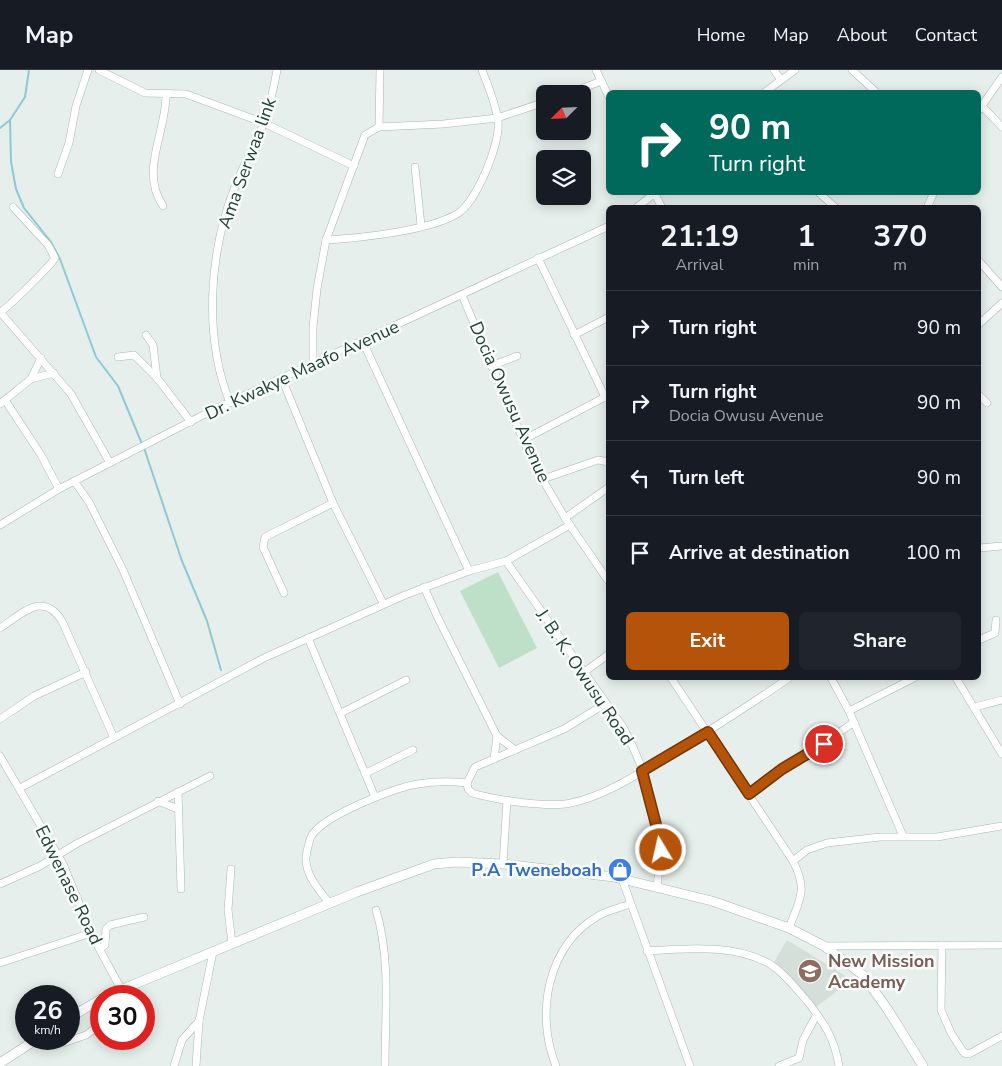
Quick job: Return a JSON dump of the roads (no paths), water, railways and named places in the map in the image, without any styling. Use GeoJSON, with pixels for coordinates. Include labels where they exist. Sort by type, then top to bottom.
{"type":"FeatureCollection","features":[{"type":"Feature","properties":{"kind":"street"},"geometry":{"type":"LineString","coordinates":[[58,174],[69,143],[76,106],[88,70]]}},
{"type":"Feature","properties":{"kind":"street"},"geometry":{"type":"LineString","coordinates":[[100,70],[145,93],[186,94],[264,123],[354,166]]}},
{"type":"Feature","properties":{"kind":"street","name":"Ama Serwaa link"},"geometry":{"type":"LineString","coordinates":[[230,403],[220,372],[212,330],[218,256],[222,229],[233,192],[264,123],[277,70]]}},
{"type":"Feature","properties":{"kind":"street"},"geometry":{"type":"LineString","coordinates":[[379,127],[380,70]]}},
{"type":"Feature","properties":{"kind":"street"},"geometry":{"type":"LineString","coordinates":[[326,240],[377,235],[421,225],[458,213],[471,201],[498,133],[497,118],[482,70]]}},
{"type":"Feature","properties":{"kind":"street"},"geometry":{"type":"LineString","coordinates":[[596,70],[606,92]]}},
{"type":"Feature","properties":{"kind":"street"},"geometry":{"type":"LineString","coordinates":[[774,70],[781,80]]}},
{"type":"Feature","properties":{"kind":"street"},"geometry":{"type":"LineString","coordinates":[[768,90],[795,70]]}},
{"type":"Feature","properties":{"kind":"street"},"geometry":{"type":"LineString","coordinates":[[852,70],[874,90]]}},
{"type":"Feature","properties":{"kind":"street"},"geometry":{"type":"LineString","coordinates":[[981,107],[1002,77]]}},
{"type":"Feature","properties":{"kind":"street"},"geometry":{"type":"LineString","coordinates":[[591,85],[601,81]]}},
{"type":"Feature","properties":{"kind":"street"},"geometry":{"type":"LineString","coordinates":[[162,206],[158,200],[152,175],[156,146],[166,111],[166,94]]}},
{"type":"Feature","properties":{"kind":"street"},"geometry":{"type":"LineString","coordinates":[[313,364],[313,327],[317,289],[326,240],[366,135],[379,127],[443,124],[497,118],[536,105]]}},
{"type":"Feature","properties":{"kind":"street"},"geometry":{"type":"LineString","coordinates":[[981,109],[1002,127]]}},
{"type":"Feature","properties":{"kind":"street"},"geometry":{"type":"LineString","coordinates":[[415,167],[421,225]]}},
{"type":"Feature","properties":{"kind":"street"},"geometry":{"type":"LineString","coordinates":[[640,205],[652,195]]}},
{"type":"Feature","properties":{"kind":"street"},"geometry":{"type":"LineString","coordinates":[[821,195],[833,205]]}},
{"type":"Feature","properties":{"kind":"street"},"geometry":{"type":"LineString","coordinates":[[13,207],[48,246],[54,258],[45,271],[19,294],[10,306],[0,312],[71,394],[110,463]]}},
{"type":"Feature","properties":{"kind":"street","name":"Dr. Kwakye Maafo Avenue"},"geometry":{"type":"LineString","coordinates":[[0,525],[58,489],[191,422],[606,227]]}},
{"type":"Feature","properties":{"kind":"street"},"geometry":{"type":"LineString","coordinates":[[538,258],[574,335],[606,394]]}},
{"type":"Feature","properties":{"kind":"street"},"geometry":{"type":"LineString","coordinates":[[981,263],[1002,287]]}},
{"type":"Feature","properties":{"kind":"street","name":"Docia Owusu Avenue"},"geometry":{"type":"LineString","coordinates":[[462,295],[522,440],[570,525],[606,578]]}},
{"type":"Feature","properties":{"kind":"street"},"geometry":{"type":"LineString","coordinates":[[981,322],[1002,302]]}},
{"type":"Feature","properties":{"kind":"street"},"geometry":{"type":"LineString","coordinates":[[574,335],[606,319]]}},
{"type":"Feature","properties":{"kind":"street"},"geometry":{"type":"LineString","coordinates":[[146,335],[153,345],[158,378]]}},
{"type":"Feature","properties":{"kind":"street"},"geometry":{"type":"LineString","coordinates":[[363,342],[469,571]]}},
{"type":"Feature","properties":{"kind":"street"},"geometry":{"type":"LineString","coordinates":[[118,357],[134,355],[158,378],[191,422]]}},
{"type":"Feature","properties":{"kind":"street"},"geometry":{"type":"LineString","coordinates":[[492,366],[517,356]]}},
{"type":"Feature","properties":{"kind":"street"},"geometry":{"type":"LineString","coordinates":[[32,379],[40,358]]}},
{"type":"Feature","properties":{"kind":"street"},"geometry":{"type":"LineString","coordinates":[[54,374],[32,379],[3,402],[41,455],[58,489]]}},
{"type":"Feature","properties":{"kind":"street"},"geometry":{"type":"LineString","coordinates":[[282,378],[333,503],[383,603]]}},
{"type":"Feature","properties":{"kind":"street"},"geometry":{"type":"LineString","coordinates":[[522,440],[606,397]]}},
{"type":"Feature","properties":{"kind":"street"},"geometry":{"type":"LineString","coordinates":[[981,397],[987,403]]}},
{"type":"Feature","properties":{"kind":"street"},"geometry":{"type":"LineString","coordinates":[[543,479],[598,460],[606,461]]}},
{"type":"Feature","properties":{"kind":"street"},"geometry":{"type":"LineString","coordinates":[[74,481],[90,502],[123,570],[180,704]]}},
{"type":"Feature","properties":{"kind":"street"},"geometry":{"type":"LineString","coordinates":[[566,518],[606,489]]}},
{"type":"Feature","properties":{"kind":"street"},"geometry":{"type":"LineString","coordinates":[[284,594],[263,547],[265,537],[333,503]]}},
{"type":"Feature","properties":{"kind":"street"},"geometry":{"type":"LineString","coordinates":[[20,788],[252,664],[383,603],[469,571],[506,561],[570,525]]}},
{"type":"Feature","properties":{"kind":"street"},"geometry":{"type":"LineString","coordinates":[[981,548],[1002,546]]}},
{"type":"Feature","properties":{"kind":"street","name":"J. B. K. Owusu Road"},"geometry":{"type":"LineString","coordinates":[[506,561],[583,673],[623,727],[642,771],[659,836],[661,862],[658,887]]}},
{"type":"Feature","properties":{"kind":"street"},"geometry":{"type":"LineString","coordinates":[[424,587],[497,736],[515,750]]}},
{"type":"Feature","properties":{"kind":"street"},"geometry":{"type":"LineString","coordinates":[[0,628],[33,607],[50,607],[62,621],[114,738]]}},
{"type":"Feature","properties":{"kind":"street"},"geometry":{"type":"LineString","coordinates":[[981,639],[995,633],[996,620]]}},
{"type":"Feature","properties":{"kind":"street"},"geometry":{"type":"LineString","coordinates":[[308,638],[375,797]]}},
{"type":"Feature","properties":{"kind":"street"},"geometry":{"type":"LineString","coordinates":[[583,673],[606,656]]}},
{"type":"Feature","properties":{"kind":"street"},"geometry":{"type":"LineString","coordinates":[[0,719],[34,696],[86,672]]}},
{"type":"Feature","properties":{"kind":"street"},"geometry":{"type":"LineString","coordinates":[[341,713],[406,680]]}},
{"type":"Feature","properties":{"kind":"street"},"geometry":{"type":"LineString","coordinates":[[673,680],[793,861],[801,877],[803,886],[789,928]]}},
{"type":"Feature","properties":{"kind":"street"},"geometry":{"type":"LineString","coordinates":[[605,704],[564,729],[474,768],[467,783],[468,789],[472,793],[507,800],[551,804],[570,803],[595,795],[642,771],[708,732],[786,680]]}},
{"type":"Feature","properties":{"kind":"street"},"geometry":{"type":"LineString","coordinates":[[832,680],[849,711],[903,836]]}},
{"type":"Feature","properties":{"kind":"street"},"geometry":{"type":"LineString","coordinates":[[849,711],[910,680]]}},
{"type":"Feature","properties":{"kind":"street"},"geometry":{"type":"LineString","coordinates":[[957,680],[1002,754]]}},
{"type":"Feature","properties":{"kind":"street"},"geometry":{"type":"LineString","coordinates":[[975,707],[1002,700]]}},
{"type":"Feature","properties":{"kind":"street"},"geometry":{"type":"LineString","coordinates":[[749,794],[774,775],[831,740],[854,722]]}},
{"type":"Feature","properties":{"kind":"street"},"geometry":{"type":"LineString","coordinates":[[494,759],[497,736]]}},
{"type":"Feature","properties":{"kind":"street"},"geometry":{"type":"LineString","coordinates":[[366,772],[412,750]]}},
{"type":"Feature","properties":{"kind":"street","name":"Edwenase Road"},"geometry":{"type":"LineString","coordinates":[[0,756],[3,766],[20,788],[58,854],[91,933],[119,985]]}},
{"type":"Feature","properties":{"kind":"street"},"geometry":{"type":"LineString","coordinates":[[0,884],[40,866],[58,854],[158,801],[210,776]]}},
{"type":"Feature","properties":{"kind":"street"},"geometry":{"type":"LineString","coordinates":[[330,904],[308,872],[306,858],[312,836],[331,821],[375,797],[416,784],[435,781],[467,783]]}},
{"type":"Feature","properties":{"kind":"street"},"geometry":{"type":"LineString","coordinates":[[178,792],[182,889]]}},
{"type":"Feature","properties":{"kind":"street"},"geometry":{"type":"LineString","coordinates":[[503,864],[507,800]]}},
{"type":"Feature","properties":{"kind":"street"},"geometry":{"type":"LineString","coordinates":[[158,801],[178,809]]}},
{"type":"Feature","properties":{"kind":"street"},"geometry":{"type":"LineString","coordinates":[[793,861],[817,845],[863,838],[937,837],[1002,826]]}},
{"type":"Feature","properties":{"kind":"street"},"geometry":{"type":"LineString","coordinates":[[131,985],[434,864],[456,862],[503,864],[576,871],[622,879],[712,901],[789,928],[824,946],[851,965],[867,981],[923,1066]]}},
{"type":"Feature","properties":{"kind":"street"},"geometry":{"type":"LineString","coordinates":[[231,869],[228,910],[232,944]]}},
{"type":"Feature","properties":{"kind":"street"},"geometry":{"type":"LineString","coordinates":[[622,879],[690,1066]]}},
{"type":"Feature","properties":{"kind":"street"},"geometry":{"type":"LineString","coordinates":[[556,1066],[549,1045],[546,1022],[546,996],[554,973],[568,946],[580,930],[604,913],[630,904]]}},
{"type":"Feature","properties":{"kind":"street"},"geometry":{"type":"LineString","coordinates":[[376,910],[380,926],[386,988],[385,1066]]}},
{"type":"Feature","properties":{"kind":"street"},"geometry":{"type":"LineString","coordinates":[[100,949],[105,945],[106,929],[110,925],[144,917]]}},
{"type":"Feature","properties":{"kind":"street"},"geometry":{"type":"LineString","coordinates":[[0,963],[91,933]]}},
{"type":"Feature","properties":{"kind":"street"},"geometry":{"type":"LineString","coordinates":[[942,945],[941,1008],[951,1033],[964,1053],[969,1054],[1002,1036]]}},
{"type":"Feature","properties":{"kind":"street"},"geometry":{"type":"LineString","coordinates":[[824,946],[1002,945]]}},
{"type":"Feature","properties":{"kind":"street"},"geometry":{"type":"LineString","coordinates":[[647,951],[712,949],[756,958],[771,965],[782,974],[817,1014],[833,1039],[839,1066]]}},
{"type":"Feature","properties":{"kind":"street"},"geometry":{"type":"LineString","coordinates":[[196,1066],[199,1021],[213,952]]}},
{"type":"Feature","properties":{"kind":"street"},"geometry":{"type":"LineString","coordinates":[[779,1066],[799,1058],[803,1040],[817,1014]]}},
{"type":"Feature","properties":{"kind":"street"},"geometry":{"type":"LineString","coordinates":[[174,1066],[182,1040],[199,1021]]}},
{"type":"Feature","properties":{"kind":"street"},"geometry":{"type":"LineString","coordinates":[[0,1063],[20,1050]]}},
{"type":"Feature","properties":{"kind":"waterway"},"geometry":{"type":"LineString","coordinates":[[0,128],[10,120],[25,97],[29,70]]}},
{"type":"Feature","properties":{"kind":"waterway"},"geometry":{"type":"LineString","coordinates":[[10,120],[11,162],[16,189],[24,208],[51,242],[60,259],[96,357],[118,386],[142,444]]}},
{"type":"Feature","properties":{"kind":"waterway"},"geometry":{"type":"LineString","coordinates":[[144,448],[182,561],[207,621],[221,670]]}},
{"type":"Feature","properties":{"kind":"place","name":"P.A Tweneboah"},"geometry":{"type":"Point","coordinates":[620,870]}},
{"type":"Feature","properties":{"kind":"place","name":"New Mission Academy"},"geometry":{"type":"Point","coordinates":[810,971]}}]}
